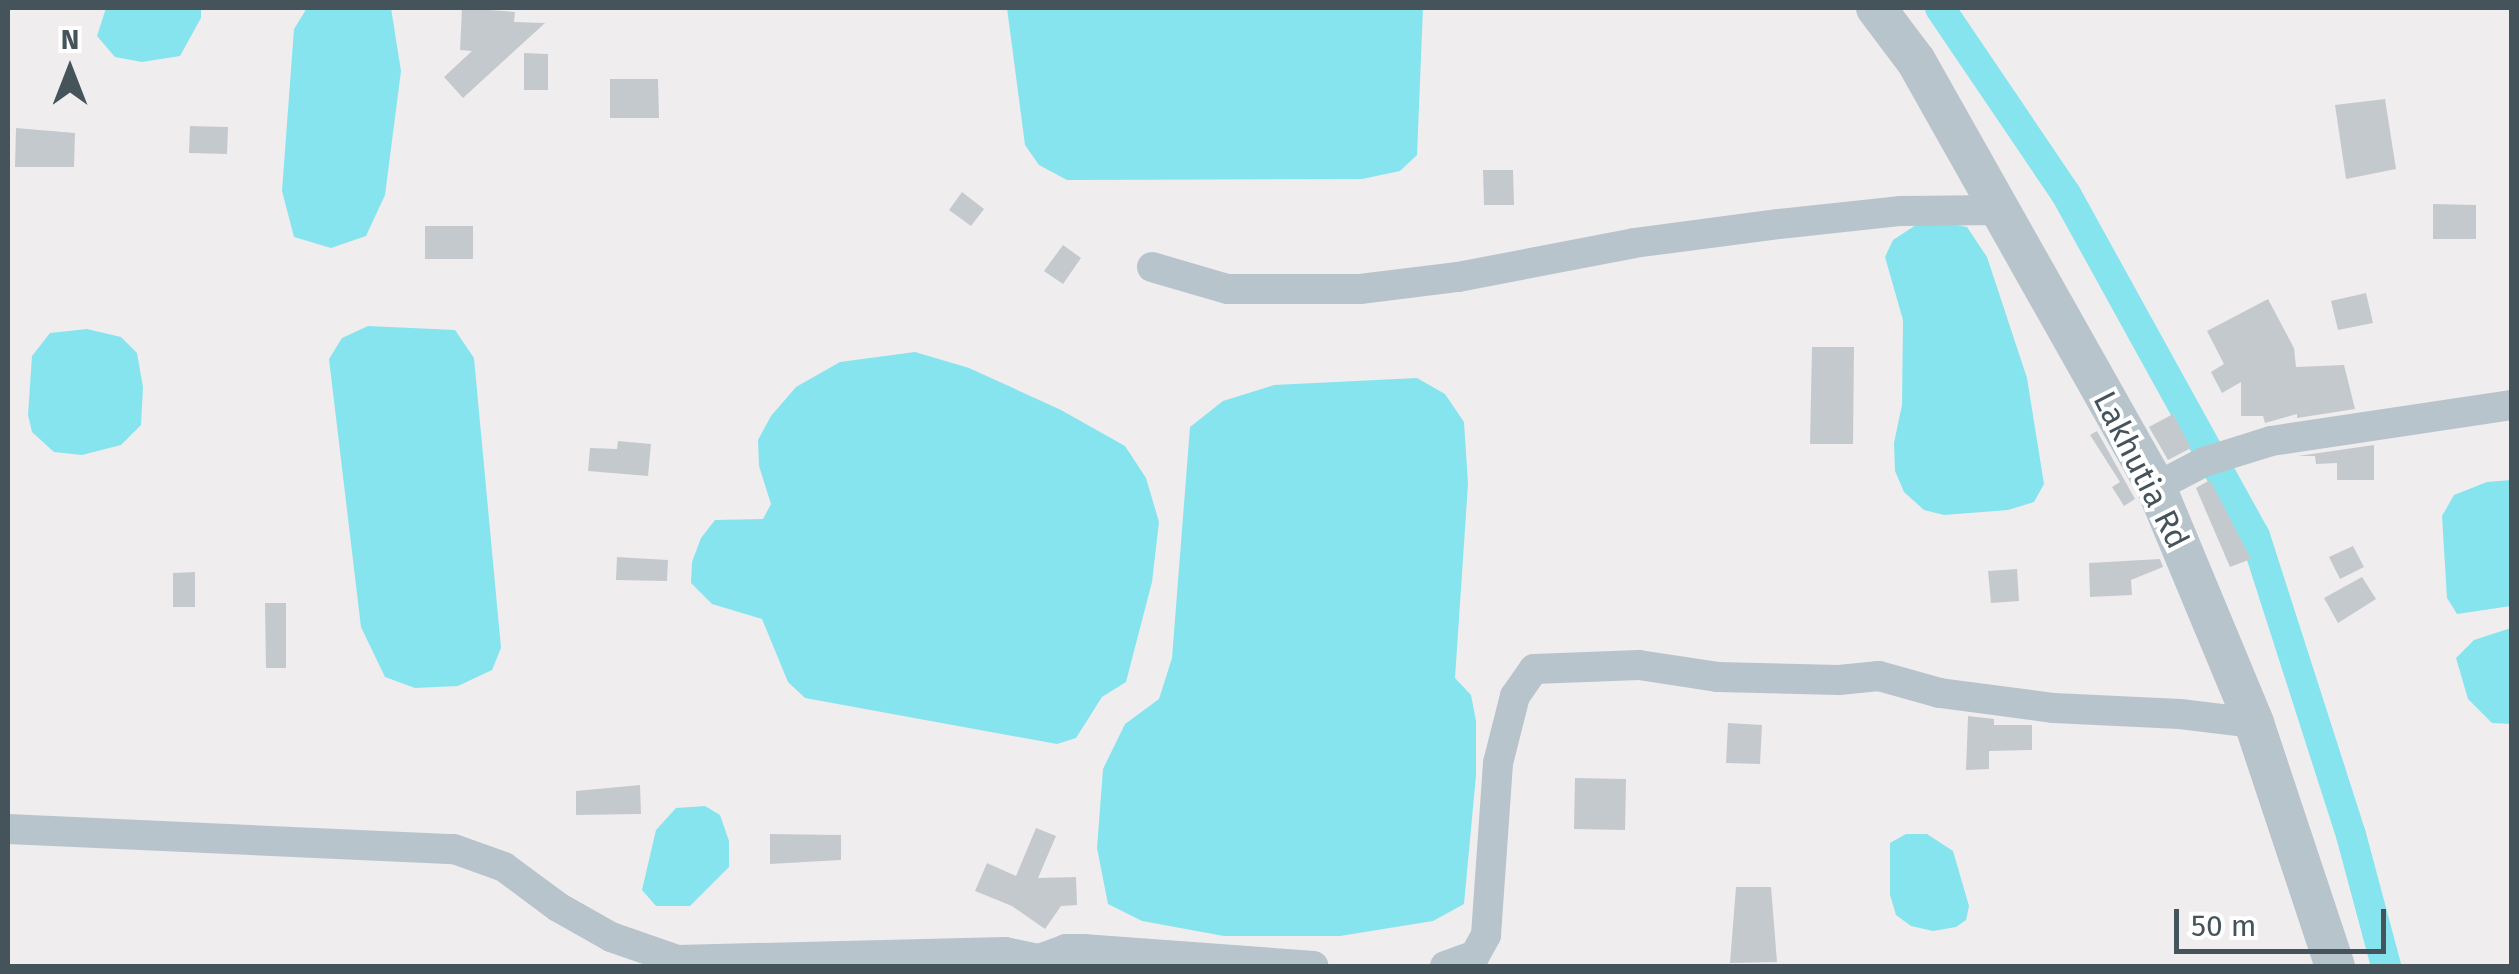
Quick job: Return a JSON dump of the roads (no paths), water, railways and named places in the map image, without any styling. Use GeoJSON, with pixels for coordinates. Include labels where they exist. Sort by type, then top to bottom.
{"type":"FeatureCollection","features":[{"type":"Feature","properties":{"kind":"street","name":"Lakhutia Rd"},"geometry":{"type":"LineString","coordinates":[[1876,8],[1916,61],[2156,487],[2254,722],[2335,966]]}},
{"type":"Feature","properties":{"kind":"street"},"geometry":{"type":"LineString","coordinates":[[1152,267],[1227,289],[1360,289],[1761,226],[1900,211],[2000,210]]}},
{"type":"Feature","properties":{"kind":"street"},"geometry":{"type":"LineString","coordinates":[[2156,487],[2204,462],[2271,441],[2512,405]]}},
{"type":"Feature","properties":{"kind":"street"},"geometry":{"type":"LineString","coordinates":[[1445,966],[1474,955],[1486,935],[1498,762],[1515,696],[1534,669],[1639,665],[1717,677],[1839,680],[1879,676],[1940,693],[2054,708],[2254,722]]}},
{"type":"Feature","properties":{"kind":"street"},"geometry":{"type":"LineString","coordinates":[[8,829],[454,849],[504,866],[558,906],[611,937],[677,960],[766,961],[1006,952],[1041,963],[1066,949],[1083,949],[1313,966]]}},
{"type":"Feature","properties":{"kind":"water"},"geometry":{"type":"Polygon","coordinates":[[[106,8],[201,8],[201,18],[180,56],[142,62],[115,57],[97,36],[106,8]]]}},
{"type":"Feature","properties":{"kind":"water"},"geometry":{"type":"Polygon","coordinates":[[[307,8],[391,8],[401,71],[385,195],[366,236],[331,248],[294,237],[282,191],[294,29],[307,8]]]}},
{"type":"Feature","properties":{"kind":"water"},"geometry":{"type":"Polygon","coordinates":[[[1007,8],[1423,8],[1417,155],[1400,171],[1362,179],[1067,180],[1039,165],[1025,145],[1007,8]]]}},
{"type":"Feature","properties":{"kind":"water"},"geometry":{"type":"Polygon","coordinates":[[[1940,222],[1967,227],[1987,257],[2027,378],[2044,484],[2034,502],[2008,510],[1944,515],[1924,510],[1904,492],[1895,471],[1894,443],[1902,405],[1903,320],[1885,257],[1893,240],[1916,225],[1940,222]]]}},
{"type":"Feature","properties":{"kind":"water"},"geometry":{"type":"Polygon","coordinates":[[[368,326],[455,330],[474,358],[501,648],[492,670],[458,686],[415,688],[385,677],[361,627],[329,359],[342,338],[368,326]]]}},
{"type":"Feature","properties":{"kind":"water"},"geometry":{"type":"Polygon","coordinates":[[[87,329],[121,337],[137,353],[143,387],[141,425],[121,445],[82,455],[54,452],[32,432],[28,415],[32,356],[50,333],[87,329]]]}},
{"type":"Feature","properties":{"kind":"water"},"geometry":{"type":"Polygon","coordinates":[[[915,352],[969,368],[1061,410],[1125,446],[1146,478],[1159,522],[1152,582],[1126,682],[1102,697],[1076,738],[1057,744],[805,698],[788,682],[762,619],[712,604],[691,583],[692,562],[701,538],[715,520],[763,519],[771,504],[759,466],[758,440],[771,416],[796,387],[840,362],[915,352]]]}},
{"type":"Feature","properties":{"kind":"water"},"geometry":{"type":"Polygon","coordinates":[[[1417,378],[1445,394],[1464,422],[1468,484],[1455,678],[1471,695],[1476,721],[1476,775],[1464,904],[1433,921],[1340,936],[1224,936],[1142,921],[1108,904],[1097,848],[1103,769],[1125,724],[1159,699],[1172,658],[1190,427],[1223,401],[1274,385],[1417,378]]]}},
{"type":"Feature","properties":{"kind":"water"},"geometry":{"type":"Polygon","coordinates":[[[2511,480],[2511,606],[2457,614],[2447,598],[2442,516],[2454,495],[2487,482],[2511,480]]]}},
{"type":"Feature","properties":{"kind":"water"},"geometry":{"type":"Polygon","coordinates":[[[2511,628],[2511,724],[2492,723],[2468,699],[2456,658],[2474,640],[2511,628]]]}},
{"type":"Feature","properties":{"kind":"water"},"geometry":{"type":"Polygon","coordinates":[[[705,806],[720,815],[729,841],[729,867],[690,906],[656,906],[642,890],[656,830],[676,808],[705,806]]]}},
{"type":"Feature","properties":{"kind":"water"},"geometry":{"type":"Polygon","coordinates":[[[1906,834],[1927,834],[1953,851],[1969,906],[1966,920],[1956,927],[1933,931],[1911,926],[1896,915],[1890,895],[1890,843],[1906,834]]]}},
{"type":"Feature","properties":{"kind":"waterway"},"geometry":{"type":"LineString","coordinates":[[1940,8],[2066,194],[2255,536],[2351,835],[2386,966]]}}]}
